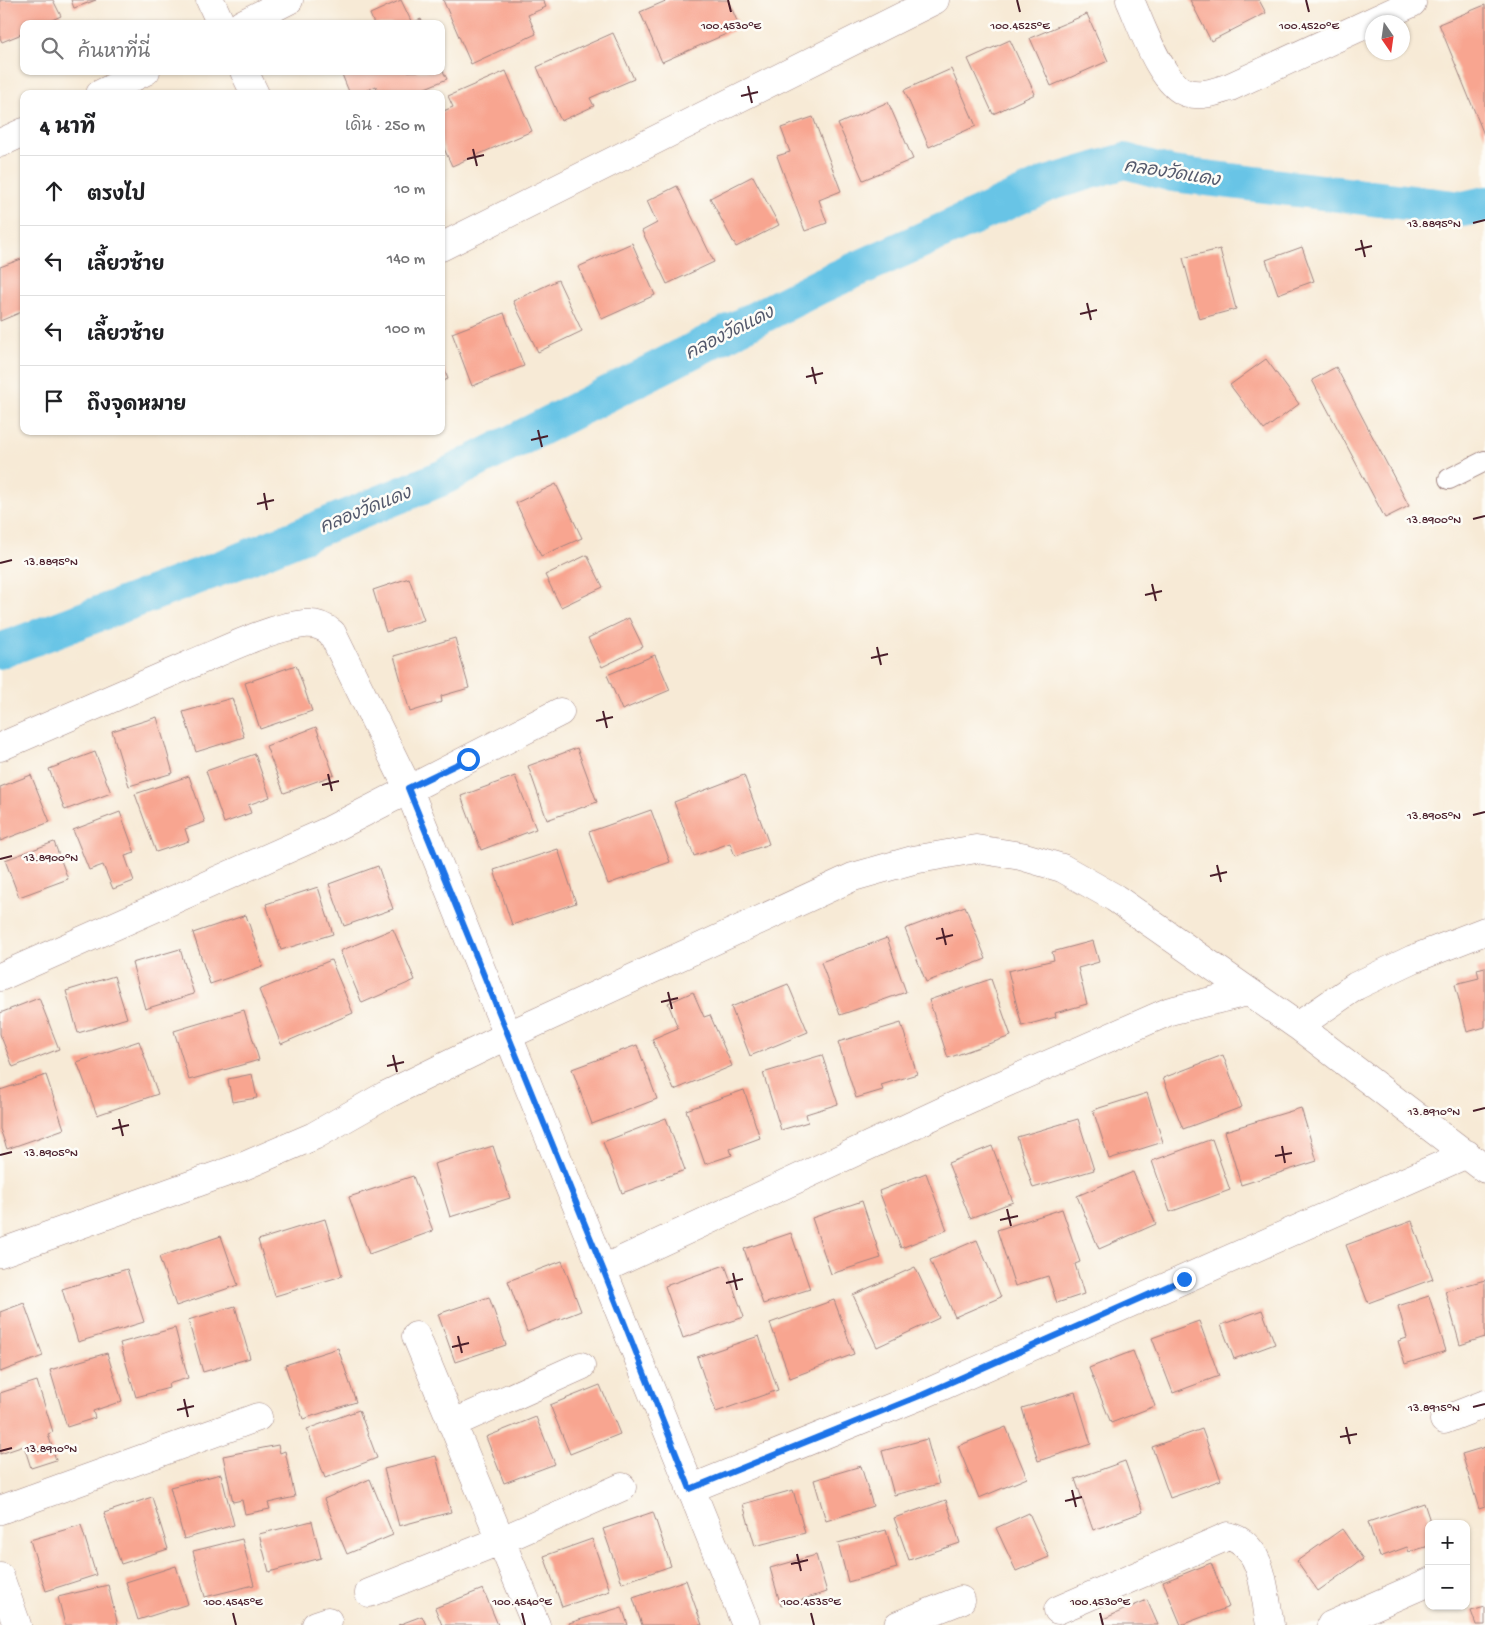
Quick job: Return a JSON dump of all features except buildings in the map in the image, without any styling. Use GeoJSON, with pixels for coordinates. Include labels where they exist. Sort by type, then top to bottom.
{"type":"FeatureCollection","features":[{"type":"Feature","properties":{"kind":"street"},"geometry":{"type":"LineString","coordinates":[[210,0],[219,20]]}},
{"type":"Feature","properties":{"kind":"street"},"geometry":{"type":"LineString","coordinates":[[250,20],[289,0]]}},
{"type":"Feature","properties":{"kind":"street"},"geometry":{"type":"LineString","coordinates":[[445,245],[934,0]]}},
{"type":"Feature","properties":{"kind":"street"},"geometry":{"type":"LineString","coordinates":[[1130,0],[1167,78],[1177,89],[1188,93],[1205,94],[1230,87],[1412,3]]}},
{"type":"Feature","properties":{"kind":"street"},"geometry":{"type":"LineString","coordinates":[[108,90],[138,75]]}},
{"type":"Feature","properties":{"kind":"street"},"geometry":{"type":"LineString","coordinates":[[246,75],[253,90]]}},
{"type":"Feature","properties":{"kind":"street"},"geometry":{"type":"LineString","coordinates":[[0,143],[20,134]]}},
{"type":"Feature","properties":{"kind":"street"},"geometry":{"type":"LineString","coordinates":[[0,747],[219,652],[285,628],[305,624],[316,625],[324,627],[332,633],[408,788],[746,1625]]}},
{"type":"Feature","properties":{"kind":"street"},"geometry":{"type":"LineString","coordinates":[[0,977],[319,835],[560,712]]}},
{"type":"Feature","properties":{"kind":"street"},"geometry":{"type":"LineString","coordinates":[[0,1253],[244,1166],[314,1136],[386,1095],[509,1035],[854,877],[913,860],[976,849],[1021,856],[1062,868],[1115,898],[1298,1026],[1476,1162],[922,1395],[690,1489]]}},
{"type":"Feature","properties":{"kind":"street"},"geometry":{"type":"LineString","coordinates":[[1298,1026],[1356,986],[1413,959],[1485,931]]}},
{"type":"Feature","properties":{"kind":"street"},"geometry":{"type":"LineString","coordinates":[[603,1269],[967,1100],[1170,1011],[1248,992]]}},
{"type":"Feature","properties":{"kind":"street"},"geometry":{"type":"LineString","coordinates":[[416,1336],[536,1625]]}},
{"type":"Feature","properties":{"kind":"street"},"geometry":{"type":"LineString","coordinates":[[452,1424],[581,1366]]}},
{"type":"Feature","properties":{"kind":"street"},"geometry":{"type":"LineString","coordinates":[[1444,1420],[1485,1404]]}},
{"type":"Feature","properties":{"kind":"street"},"geometry":{"type":"LineString","coordinates":[[0,1510],[258,1417]]}},
{"type":"Feature","properties":{"kind":"street"},"geometry":{"type":"LineString","coordinates":[[370,1593],[502,1540],[622,1487]]}},
{"type":"Feature","properties":{"kind":"street"},"geometry":{"type":"LineString","coordinates":[[1058,1610],[1228,1536],[1239,1539],[1252,1550],[1261,1574],[1270,1625]]}},
{"type":"Feature","properties":{"kind":"street"},"geometry":{"type":"LineString","coordinates":[[0,1577],[17,1625]]}},
{"type":"Feature","properties":{"kind":"street"},"geometry":{"type":"LineString","coordinates":[[1331,1625],[1425,1584]]}},
{"type":"Feature","properties":{"kind":"street"},"geometry":{"type":"LineString","coordinates":[[898,1625],[961,1600]]}},
{"type":"Feature","properties":{"kind":"lane"},"geometry":{"type":"LineString","coordinates":[[1449,480],[1485,461]]}},
{"type":"Feature","properties":{"kind":"waterway","name":"คลองวัดแดง"},"geometry":{"type":"LineString","coordinates":[[0,651],[239,561],[442,478],[820,286],[1047,184],[1125,161],[1172,174],[1463,209],[1485,204]]}},
{"type":"Feature","properties":{"kind":"route"},"geometry":{"type":"LineString","coordinates":[[468,759],[408,788],[509,1035],[690,1489],[922,1395],[1184,1279]]}}]}
